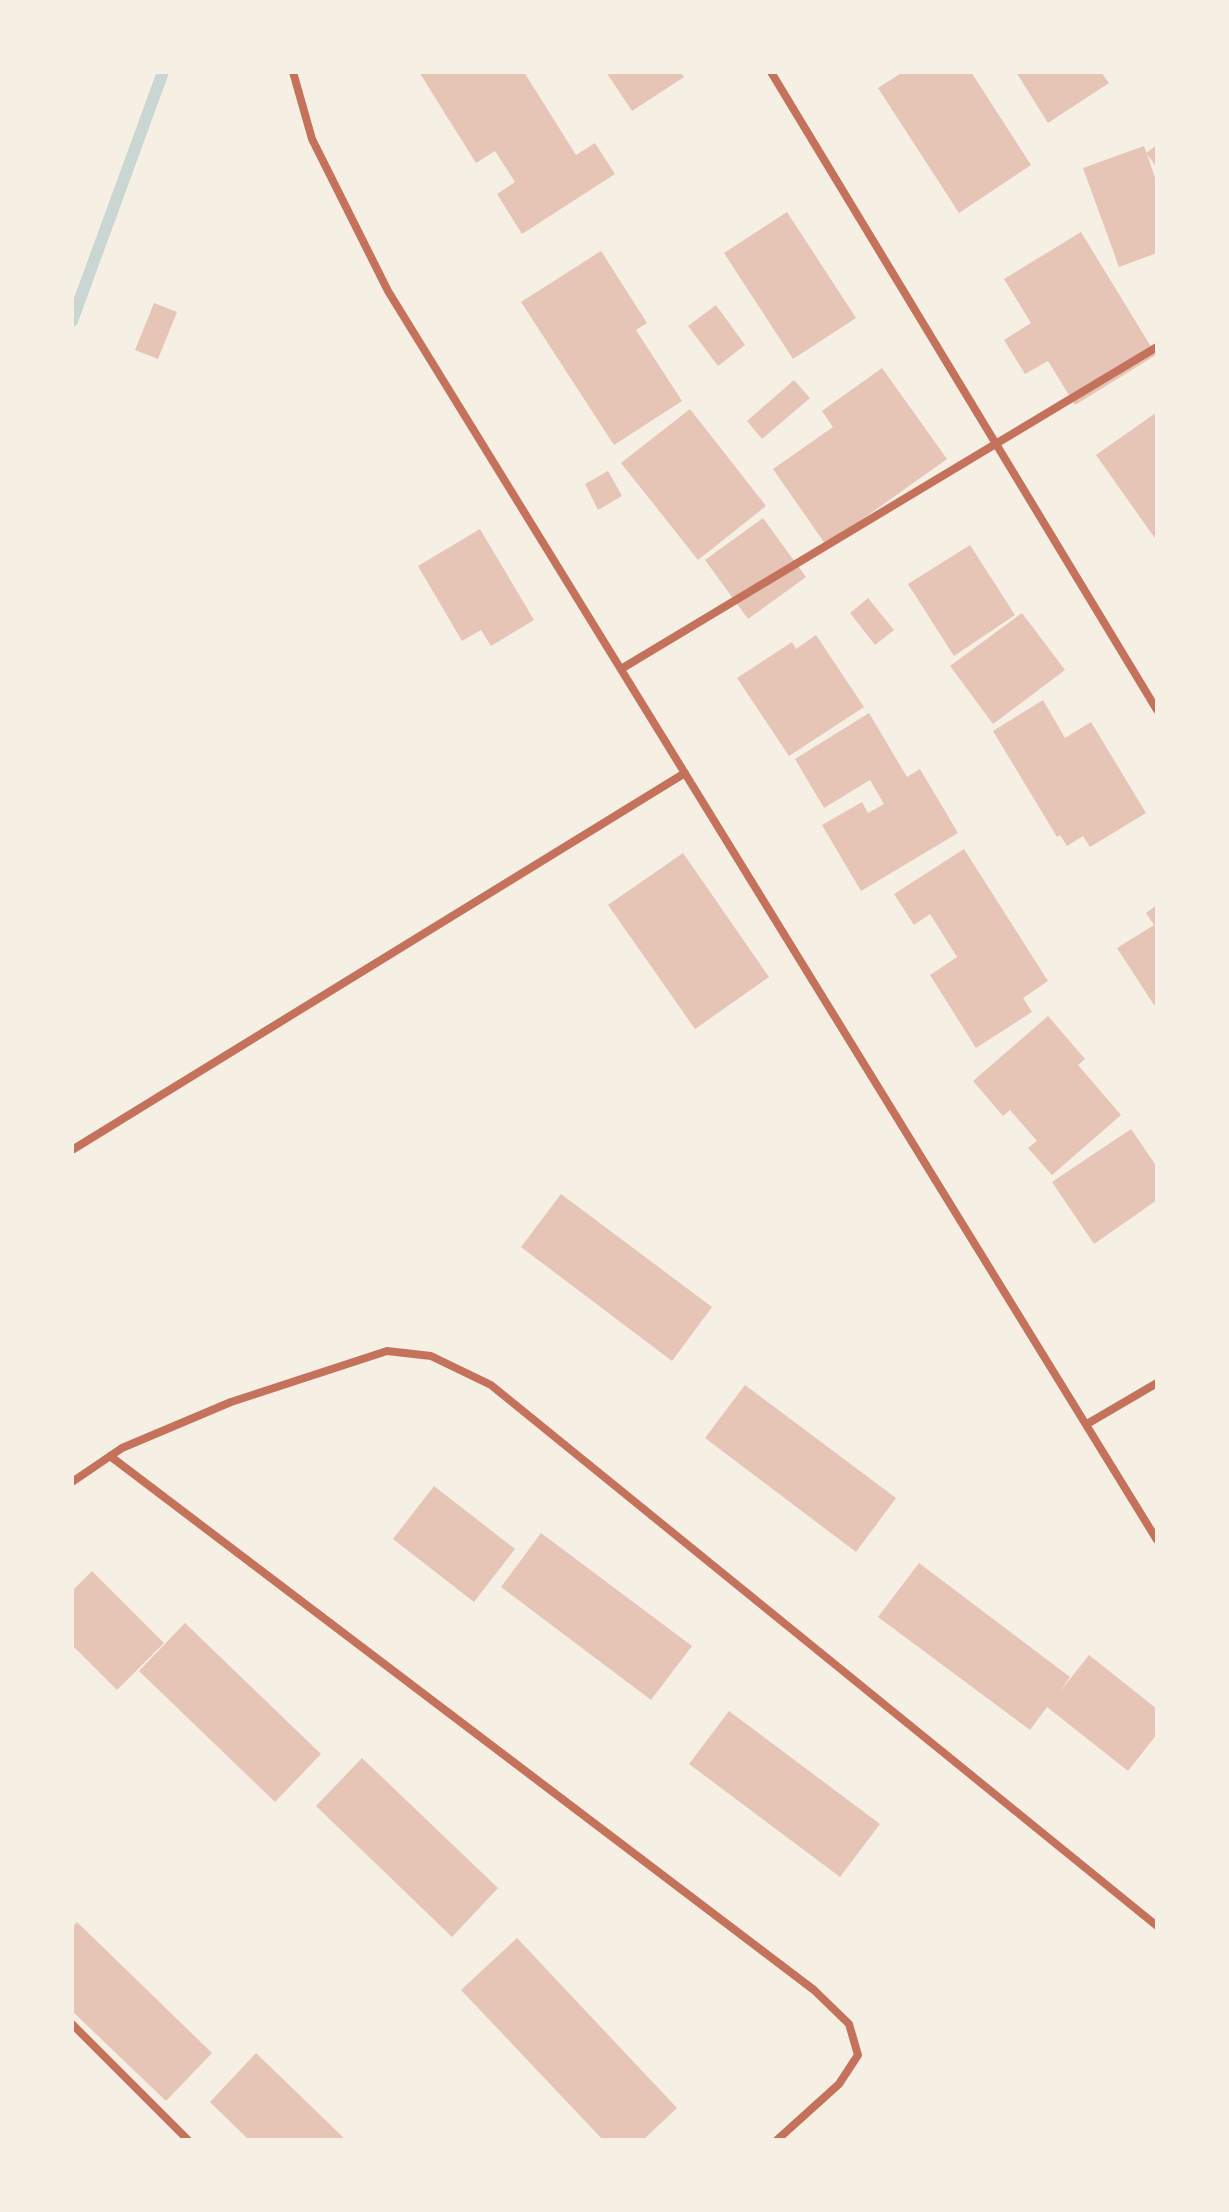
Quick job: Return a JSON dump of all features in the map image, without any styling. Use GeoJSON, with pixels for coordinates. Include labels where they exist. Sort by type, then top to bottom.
{"type":"FeatureCollection","features":[{"type":"Feature","properties":{"kind":"street"},"geometry":{"type":"LineString","coordinates":[[293,72],[312,139],[388,291],[1157,1540]]}},
{"type":"Feature","properties":{"kind":"street"},"geometry":{"type":"LineString","coordinates":[[771,72],[1157,710]]}},
{"type":"Feature","properties":{"kind":"street"},"geometry":{"type":"LineString","coordinates":[[621,669],[1157,347]]}},
{"type":"Feature","properties":{"kind":"street"},"geometry":{"type":"LineString","coordinates":[[72,1150],[685,773]]}},
{"type":"Feature","properties":{"kind":"street"},"geometry":{"type":"LineString","coordinates":[[72,1482],[122,1448],[231,1402],[387,1351],[431,1356],[491,1385],[1157,1926]]}},
{"type":"Feature","properties":{"kind":"street"},"geometry":{"type":"LineString","coordinates":[[1087,1424],[1157,1383]]}},
{"type":"Feature","properties":{"kind":"street"},"geometry":{"type":"LineString","coordinates":[[110,1456],[801,1980],[849,2024],[858,2055],[839,2084],[777,2140]]}},
{"type":"Feature","properties":{"kind":"street"},"geometry":{"type":"LineString","coordinates":[[72,2024],[188,2140]]}},
{"type":"Feature","properties":{"kind":"building"},"geometry":{"type":"Polygon","coordinates":[[[419,72],[524,72],[576,155],[595,143],[615,174],[522,234],[497,194],[515,182],[495,151],[476,163],[419,72]]]}},
{"type":"Feature","properties":{"kind":"building"},"geometry":{"type":"Polygon","coordinates":[[[606,72],[680,72],[684,77],[632,111],[606,72]]]}},
{"type":"Feature","properties":{"kind":"building"},"geometry":{"type":"Polygon","coordinates":[[[903,72],[971,72],[1031,165],[959,213],[878,88],[903,72]]]}},
{"type":"Feature","properties":{"kind":"building"},"geometry":{"type":"Polygon","coordinates":[[[1016,72],[1101,72],[1109,83],[1048,123],[1016,72]]]}},
{"type":"Feature","properties":{"kind":"building"},"geometry":{"type":"Polygon","coordinates":[[[1157,145],[1157,168],[1146,153],[1157,145]]]}},
{"type":"Feature","properties":{"kind":"building"},"geometry":{"type":"Polygon","coordinates":[[[1144,146],[1157,183],[1157,253],[1119,267],[1083,168],[1144,146]]]}},
{"type":"Feature","properties":{"kind":"building"},"geometry":{"type":"Polygon","coordinates":[[[787,212],[856,318],[793,359],[724,253],[787,212]]]}},
{"type":"Feature","properties":{"kind":"building"},"geometry":{"type":"Polygon","coordinates":[[[1081,232],[1156,355],[1075,405],[1048,361],[1025,374],[1004,340],[1031,323],[1004,279],[1081,232]]]}},
{"type":"Feature","properties":{"kind":"building"},"geometry":{"type":"Polygon","coordinates":[[[601,251],[647,323],[636,330],[682,401],[614,445],[521,302],[601,251]]]}},
{"type":"Feature","properties":{"kind":"building"},"geometry":{"type":"Polygon","coordinates":[[[154,303],[177,312],[158,359],[135,350],[154,303]]]}},
{"type":"Feature","properties":{"kind":"building"},"geometry":{"type":"Polygon","coordinates":[[[716,305],[745,345],[718,366],[688,326],[716,305]]]}},
{"type":"Feature","properties":{"kind":"building"},"geometry":{"type":"Polygon","coordinates":[[[882,368],[947,459],[826,545],[773,469],[833,427],[822,411],[882,368]]]}},
{"type":"Feature","properties":{"kind":"building"},"geometry":{"type":"Polygon","coordinates":[[[794,380],[810,398],[762,439],[747,421],[794,380]]]}},
{"type":"Feature","properties":{"kind":"building"},"geometry":{"type":"Polygon","coordinates":[[[690,409],[766,506],[698,560],[621,463],[690,409]]]}},
{"type":"Feature","properties":{"kind":"building"},"geometry":{"type":"Polygon","coordinates":[[[1157,412],[1157,541],[1096,455],[1157,412]]]}},
{"type":"Feature","properties":{"kind":"building"},"geometry":{"type":"Polygon","coordinates":[[[608,471],[622,496],[598,510],[585,484],[608,471]]]}},
{"type":"Feature","properties":{"kind":"building"},"geometry":{"type":"Polygon","coordinates":[[[763,518],[806,577],[748,619],[705,560],[763,518]]]}},
{"type":"Feature","properties":{"kind":"building"},"geometry":{"type":"Polygon","coordinates":[[[480,529],[534,620],[491,646],[481,630],[462,641],[418,566],[480,529]]]}},
{"type":"Feature","properties":{"kind":"building"},"geometry":{"type":"Polygon","coordinates":[[[970,545],[1015,615],[954,656],[908,584],[970,545]]]}},
{"type":"Feature","properties":{"kind":"building"},"geometry":{"type":"Polygon","coordinates":[[[868,598],[894,630],[875,645],[850,613],[868,598]]]}},
{"type":"Feature","properties":{"kind":"building"},"geometry":{"type":"Polygon","coordinates":[[[1022,613],[1065,670],[993,724],[950,666],[1022,613]]]}},
{"type":"Feature","properties":{"kind":"building"},"geometry":{"type":"Polygon","coordinates":[[[816,635],[864,707],[789,756],[737,678],[792,642],[796,649],[816,635]]]}},
{"type":"Feature","properties":{"kind":"building"},"geometry":{"type":"Polygon","coordinates":[[[1043,700],[1065,738],[1091,722],[1146,813],[1090,847],[1083,836],[1067,846],[1060,835],[1057,837],[993,731],[1043,700]]]}},
{"type":"Feature","properties":{"kind":"building"},"geometry":{"type":"Polygon","coordinates":[[[869,713],[907,777],[920,769],[958,833],[861,891],[822,825],[862,802],[868,813],[884,804],[870,780],[824,808],[795,759],[869,713]]]}},
{"type":"Feature","properties":{"kind":"building"},"geometry":{"type":"Polygon","coordinates":[[[964,849],[1048,981],[1023,998],[1032,1012],[976,1048],[930,975],[957,957],[930,914],[914,925],[894,894],[964,849]]]}},
{"type":"Feature","properties":{"kind":"building"},"geometry":{"type":"Polygon","coordinates":[[[683,853],[769,977],[695,1029],[608,905],[683,853]]]}},
{"type":"Feature","properties":{"kind":"building"},"geometry":{"type":"Polygon","coordinates":[[[1157,905],[1157,1004],[1154,1005],[1117,948],[1154,925],[1146,913],[1157,905]]]}},
{"type":"Feature","properties":{"kind":"building"},"geometry":{"type":"Polygon","coordinates":[[[1048,1016],[1085,1059],[1078,1065],[1121,1115],[1052,1175],[1028,1148],[1037,1141],[1010,1110],[1003,1116],[973,1081],[1048,1016]]]}},
{"type":"Feature","properties":{"kind":"building"},"geometry":{"type":"Polygon","coordinates":[[[1131,1129],[1157,1167],[1157,1200],[1094,1244],[1052,1182],[1131,1129]]]}},
{"type":"Feature","properties":{"kind":"building"},"geometry":{"type":"Polygon","coordinates":[[[561,1194],[712,1307],[672,1361],[521,1247],[561,1194]]]}},
{"type":"Feature","properties":{"kind":"building"},"geometry":{"type":"Polygon","coordinates":[[[745,1385],[896,1498],[856,1552],[705,1438],[745,1385]]]}},
{"type":"Feature","properties":{"kind":"building"},"geometry":{"type":"Polygon","coordinates":[[[434,1486],[515,1549],[474,1602],[393,1539],[434,1486]]]}},
{"type":"Feature","properties":{"kind":"building"},"geometry":{"type":"Polygon","coordinates":[[[541,1533],[692,1646],[651,1700],[501,1587],[541,1533]]]}},
{"type":"Feature","properties":{"kind":"building"},"geometry":{"type":"Polygon","coordinates":[[[919,1563],[1070,1677],[1059,1693],[1089,1655],[1157,1709],[1157,1734],[1128,1771],[1047,1707],[1030,1730],[878,1617],[919,1563]]]}},
{"type":"Feature","properties":{"kind":"building"},"geometry":{"type":"Polygon","coordinates":[[[92,1571],[164,1643],[117,1690],[72,1645],[72,1591],[92,1571]]]}},
{"type":"Feature","properties":{"kind":"building"},"geometry":{"type":"Polygon","coordinates":[[[185,1623],[321,1754],[275,1802],[139,1671],[185,1623]]]}},
{"type":"Feature","properties":{"kind":"building"},"geometry":{"type":"Polygon","coordinates":[[[729,1711],[880,1824],[840,1877],[689,1764],[729,1711]]]}},
{"type":"Feature","properties":{"kind":"building"},"geometry":{"type":"Polygon","coordinates":[[[362,1758],[498,1888],[452,1937],[316,1806],[362,1758]]]}},
{"type":"Feature","properties":{"kind":"building"},"geometry":{"type":"Polygon","coordinates":[[[77,1922],[212,2053],[166,2101],[72,2011],[72,1927],[77,1922]]]}},
{"type":"Feature","properties":{"kind":"building"},"geometry":{"type":"Polygon","coordinates":[[[517,1938],[677,2108],[643,2140],[603,2140],[461,1990],[517,1938]]]}},
{"type":"Feature","properties":{"kind":"building"},"geometry":{"type":"Polygon","coordinates":[[[256,2053],[346,2140],[249,2140],[210,2102],[256,2053]]]}},
{"type":"Feature","properties":{"kind":"waterway"},"geometry":{"type":"LineString","coordinates":[[72,321],[163,72]]}}]}
